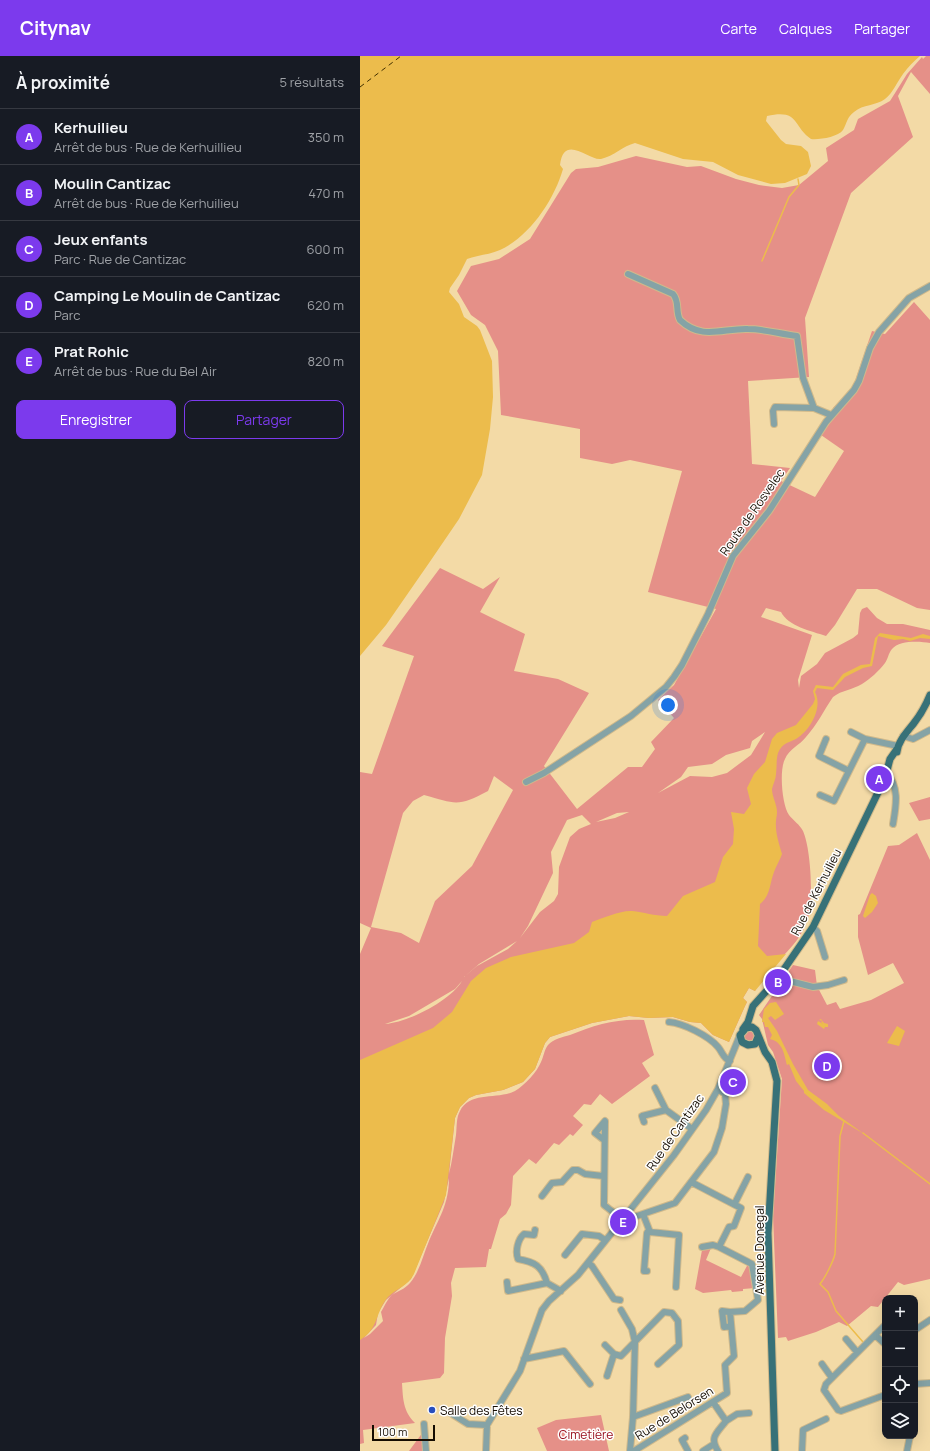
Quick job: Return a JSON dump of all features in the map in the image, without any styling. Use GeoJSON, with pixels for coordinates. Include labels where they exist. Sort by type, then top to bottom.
{"type":"FeatureCollection","features":[{"type":"Feature","properties":{"kind":"main road"},"geometry":{"type":"LineString","coordinates":[[897,747],[916,712],[930,695]]}},
{"type":"Feature","properties":{"kind":"main road","name":"Rue de Kerhuilieu"},"geometry":{"type":"LineString","coordinates":[[757,1034],[755,1014],[768,991],[813,927],[875,797],[878,786],[886,773],[892,754],[897,747]]}},
{"type":"Feature","properties":{"kind":"main road","name":"Rue de Kerhuilieu"},"geometry":{"type":"LineString","coordinates":[[742,1032],[749,1019],[753,1006],[764,992],[768,991]]}},
{"type":"Feature","properties":{"kind":"main road"},"geometry":{"type":"LineString","coordinates":[[750,1045],[755,1044],[757,1034],[749,1027],[742,1032],[742,1042],[765,1052]]}},
{"type":"Feature","properties":{"kind":"main road","name":"Avenue Donegal"},"geometry":{"type":"LineString","coordinates":[[757,1034],[765,1052],[772,1062],[777,1081],[768,1233],[775,1451]]}},
{"type":"Feature","properties":{"kind":"street"},"geometry":{"type":"LineString","coordinates":[[628,274],[673,294],[677,300],[677,312],[680,320],[704,333],[713,334],[749,329],[797,336],[803,378],[814,408]]}},
{"type":"Feature","properties":{"kind":"street","name":"Route de Rosvelec"},"geometry":{"type":"LineString","coordinates":[[526,782],[544,773],[630,716],[666,687],[682,665],[711,608],[733,556],[769,511],[812,441],[831,415],[854,390],[859,381],[870,348],[879,332],[909,298],[930,286]]}},
{"type":"Feature","properties":{"kind":"street"},"geometry":{"type":"LineString","coordinates":[[774,424],[773,410],[775,407],[814,408],[831,415]]}},
{"type":"Feature","properties":{"kind":"street"},"geometry":{"type":"LineString","coordinates":[[904,735],[913,739],[930,730]]}},
{"type":"Feature","properties":{"kind":"street"},"geometry":{"type":"LineString","coordinates":[[850,732],[865,739],[897,747]]}},
{"type":"Feature","properties":{"kind":"street"},"geometry":{"type":"LineString","coordinates":[[826,739],[818,756],[849,771]]}},
{"type":"Feature","properties":{"kind":"street"},"geometry":{"type":"LineString","coordinates":[[820,795],[834,801],[865,739]]}},
{"type":"Feature","properties":{"kind":"street"},"geometry":{"type":"LineString","coordinates":[[886,773],[892,778],[897,799],[893,824]]}},
{"type":"Feature","properties":{"kind":"street"},"geometry":{"type":"LineString","coordinates":[[813,927],[817,931],[825,957]]}},
{"type":"Feature","properties":{"kind":"street"},"geometry":{"type":"LineString","coordinates":[[778,978],[786,982],[813,987],[828,986],[844,980]]}},
{"type":"Feature","properties":{"kind":"street"},"geometry":{"type":"LineString","coordinates":[[669,1022],[678,1023],[709,1039],[718,1046],[725,1058],[730,1061]]}},
{"type":"Feature","properties":{"kind":"street","name":"Rue de Cantizac"},"geometry":{"type":"LineString","coordinates":[[487,1424],[517,1376],[542,1310],[575,1279],[651,1184],[692,1129],[718,1089],[735,1052],[742,1032]]}},
{"type":"Feature","properties":{"kind":"street"},"geometry":{"type":"LineString","coordinates":[[735,1052],[750,1045]]}},
{"type":"Feature","properties":{"kind":"street"},"geometry":{"type":"LineString","coordinates":[[655,1088],[666,1110],[692,1129]]}},
{"type":"Feature","properties":{"kind":"street"},"geometry":{"type":"LineString","coordinates":[[604,1140],[604,1205],[623,1218],[631,1218],[675,1203],[714,1152],[722,1128],[726,1099],[724,1092],[718,1089]]}},
{"type":"Feature","properties":{"kind":"street"},"geometry":{"type":"LineString","coordinates":[[644,1122],[642,1116],[666,1110]]}},
{"type":"Feature","properties":{"kind":"street"},"geometry":{"type":"LineString","coordinates":[[542,1196],[552,1183],[562,1182],[574,1170],[578,1170],[585,1174],[603,1176]]}},
{"type":"Feature","properties":{"kind":"street"},"geometry":{"type":"LineString","coordinates":[[735,1203],[748,1177]]}},
{"type":"Feature","properties":{"kind":"street"},"geometry":{"type":"LineString","coordinates":[[691,1182],[735,1203],[740,1206],[742,1210],[734,1226],[729,1227],[719,1247]]}},
{"type":"Feature","properties":{"kind":"street"},"geometry":{"type":"LineString","coordinates":[[643,1214],[649,1230],[647,1233],[644,1271],[647,1271]]}},
{"type":"Feature","properties":{"kind":"street"},"geometry":{"type":"LineString","coordinates":[[535,1230],[534,1235],[524,1234],[520,1237],[516,1254],[518,1259],[533,1262],[544,1272],[547,1283]]}},
{"type":"Feature","properties":{"kind":"street"},"geometry":{"type":"LineString","coordinates":[[649,1230],[679,1235],[676,1287]]}},
{"type":"Feature","properties":{"kind":"street"},"geometry":{"type":"LineString","coordinates":[[565,1255],[582,1234],[599,1236],[605,1240]]}},
{"type":"Feature","properties":{"kind":"street","name":"Rue de Belorsen"},"geometry":{"type":"LineString","coordinates":[[634,1451],[727,1393],[725,1365],[734,1356],[731,1326],[724,1327],[722,1311],[745,1311],[758,1300],[752,1264],[719,1247],[713,1245],[702,1247]]}},
{"type":"Feature","properties":{"kind":"street"},"geometry":{"type":"LineString","coordinates":[[588,1263],[592,1266],[614,1299],[620,1300]]}},
{"type":"Feature","properties":{"kind":"street"},"geometry":{"type":"LineString","coordinates":[[507,1282],[508,1291],[547,1283],[561,1291]]}},
{"type":"Feature","properties":{"kind":"street"},"geometry":{"type":"LineString","coordinates":[[621,1310],[632,1329],[635,1342],[633,1417],[630,1451]]}},
{"type":"Feature","properties":{"kind":"street"},"geometry":{"type":"LineString","coordinates":[[605,1345],[614,1354],[621,1356],[664,1312],[672,1313],[678,1320],[679,1345],[658,1364]]}},
{"type":"Feature","properties":{"kind":"street"},"geometry":{"type":"LineString","coordinates":[[918,1328],[930,1320]]}},
{"type":"Feature","properties":{"kind":"street"},"geometry":{"type":"LineString","coordinates":[[882,1328],[856,1352],[826,1384],[824,1390],[838,1410],[841,1411],[882,1396]]}},
{"type":"Feature","properties":{"kind":"street"},"geometry":{"type":"LineString","coordinates":[[875,1335],[882,1341]]}},
{"type":"Feature","properties":{"kind":"street"},"geometry":{"type":"LineString","coordinates":[[846,1339],[856,1352]]}},
{"type":"Feature","properties":{"kind":"street"},"geometry":{"type":"LineString","coordinates":[[524,1359],[564,1351],[590,1384]]}},
{"type":"Feature","properties":{"kind":"street"},"geometry":{"type":"LineString","coordinates":[[607,1376],[614,1354]]}},
{"type":"Feature","properties":{"kind":"street"},"geometry":{"type":"LineString","coordinates":[[822,1364],[832,1378]]}},
{"type":"Feature","properties":{"kind":"street"},"geometry":{"type":"LineString","coordinates":[[918,1384],[930,1383]]}},
{"type":"Feature","properties":{"kind":"street"},"geometry":{"type":"LineString","coordinates":[[633,1417],[688,1397]]}},
{"type":"Feature","properties":{"kind":"street"},"geometry":{"type":"LineString","coordinates":[[713,1402],[726,1421]]}},
{"type":"Feature","properties":{"kind":"street"},"geometry":{"type":"LineString","coordinates":[[449,1412],[468,1424],[487,1424],[486,1451]]}},
{"type":"Feature","properties":{"kind":"street"},"geometry":{"type":"LineString","coordinates":[[718,1451],[714,1444],[714,1437],[726,1421],[737,1414],[749,1413]]}},
{"type":"Feature","properties":{"kind":"street"},"geometry":{"type":"LineString","coordinates":[[802,1451],[803,1430],[826,1419]]}},
{"type":"Feature","properties":{"kind":"street"},"geometry":{"type":"LineString","coordinates":[[424,1424],[426,1451]]}},
{"type":"Feature","properties":{"kind":"street"},"geometry":{"type":"LineString","coordinates":[[685,1438],[682,1440],[688,1451]]}},
{"type":"Feature","properties":{"kind":"street"},"geometry":{"type":"LineString","coordinates":[[907,1451],[909,1439]]}},
{"type":"Feature","properties":{"kind":"street"},"geometry":{"type":"LineString","coordinates":[[703,1451],[714,1444]]}},
{"type":"Feature","properties":{"kind":"green space"},"geometry":{"type":"Polygon","coordinates":[[[926,56],[930,56],[930,94],[911,72],[898,96],[913,137],[851,193],[805,318],[809,377],[748,381],[752,464],[790,468],[781,481],[815,497],[844,451],[821,435],[836,415],[833,408],[853,387],[872,331],[885,334],[914,302],[930,320],[930,610],[917,608],[877,589],[857,589],[835,625],[826,636],[794,624],[784,617],[781,612],[766,608],[761,617],[812,635],[798,680],[799,688],[801,676],[817,664],[825,653],[858,634],[860,613],[862,609],[867,607],[877,618],[887,624],[903,624],[930,630],[930,643],[910,642],[895,646],[880,669],[865,682],[833,697],[804,740],[789,752],[785,759],[782,771],[783,796],[789,815],[803,831],[810,862],[811,889],[809,912],[803,931],[790,949],[767,973],[755,991],[749,988],[743,998],[747,1002],[729,1042],[713,1035],[701,1023],[690,1022],[673,1017],[649,1018],[629,1016],[592,1023],[550,1037],[545,1043],[535,1069],[523,1082],[503,1090],[476,1095],[469,1098],[460,1107],[455,1118],[449,1174],[458,1117],[460,1111],[470,1101],[477,1098],[508,1094],[515,1091],[527,1082],[534,1074],[550,1043],[561,1037],[615,1021],[644,1020],[654,1055],[642,1063],[650,1076],[612,1104],[600,1094],[591,1105],[584,1104],[573,1116],[583,1125],[573,1136],[570,1134],[559,1145],[554,1143],[536,1164],[529,1159],[513,1176],[511,1205],[506,1214],[500,1219],[491,1249],[489,1249],[486,1267],[455,1268],[451,1283],[452,1296],[445,1338],[444,1373],[440,1378],[402,1383],[403,1400],[408,1414],[415,1423],[363,1430],[364,1443],[360,1444],[360,1217],[378,1206],[395,1192],[410,1175],[415,1166],[433,1104],[435,1078],[485,1062],[508,1042],[518,1026],[547,1002],[580,980],[608,971],[638,964],[658,975],[664,972],[673,962],[688,958],[702,961],[708,959],[712,952],[709,936],[710,928],[726,913],[742,881],[759,873],[767,864],[766,860],[756,852],[750,842],[753,833],[765,824],[769,818],[758,800],[756,792],[757,787],[772,776],[774,766],[772,760],[778,744],[801,732],[810,717],[808,716],[799,730],[777,740],[769,755],[769,774],[755,785],[754,795],[766,818],[750,831],[747,843],[763,865],[757,872],[745,876],[738,881],[734,895],[727,901],[719,916],[705,928],[705,942],[709,952],[707,957],[701,959],[687,955],[670,959],[659,973],[650,969],[638,960],[631,958],[606,963],[560,980],[510,1021],[499,1039],[478,1055],[437,1063],[426,1068],[420,1077],[420,1100],[409,1134],[398,1157],[389,1173],[378,1185],[360,1198],[360,954],[371,928],[360,923],[360,772],[372,774],[414,656],[382,646],[440,568],[483,589],[500,577],[480,612],[525,634],[514,671],[558,679],[589,693],[544,766],[577,809],[628,767],[642,767],[655,749],[651,742],[674,718],[658,700],[674,685],[716,609],[648,592],[682,471],[630,460],[612,464],[580,458],[580,429],[501,415],[498,351],[485,325],[471,315],[457,291],[471,266],[499,259],[530,239],[571,173],[576,169],[598,167],[636,156],[687,167],[701,166],[736,179],[759,185],[782,188],[799,185],[828,161],[826,148],[854,130],[858,119],[890,101],[907,74],[922,57],[923,59],[926,56]],[[765,732],[752,741],[750,748],[726,755],[712,764],[688,767],[681,777],[658,793],[690,776],[712,777],[727,773],[751,755],[765,732]],[[494,776],[488,791],[463,802],[450,802],[424,795],[413,801],[403,813],[371,927],[401,933],[419,943],[435,901],[472,866],[513,790],[494,776]],[[629,812],[617,813],[596,822],[615,818],[629,812]],[[582,815],[567,820],[551,852],[553,873],[528,926],[520,938],[540,912],[554,901],[558,894],[559,867],[570,837],[579,829],[591,824],[582,815]],[[517,941],[479,964],[464,977],[477,966],[508,949],[517,941]],[[462,981],[455,989],[409,1016],[385,1024],[417,1015],[439,1003],[456,989],[462,981]],[[449,1178],[444,1202],[411,1279],[386,1300],[378,1313],[376,1325],[364,1338],[383,1321],[381,1312],[389,1298],[408,1285],[416,1273],[440,1218],[447,1196],[449,1178]]]}},
{"type":"Feature","properties":{"kind":"green space"},"geometry":{"type":"Polygon","coordinates":[[[930,797],[930,819],[919,821],[909,803],[930,797]]]}},
{"type":"Feature","properties":{"kind":"green space"},"geometry":{"type":"Polygon","coordinates":[[[917,833],[930,860],[930,1279],[904,1285],[898,1282],[888,1295],[882,1295],[882,1302],[878,1307],[871,1306],[847,1326],[839,1322],[816,1332],[788,1341],[786,1337],[778,1338],[773,1216],[782,1079],[773,1052],[768,1045],[762,1019],[759,1015],[793,965],[815,970],[817,986],[827,1005],[836,1002],[840,1009],[871,1000],[904,983],[893,963],[868,975],[858,937],[858,915],[860,914],[888,846],[899,845],[917,833]]]}},
{"type":"Feature","properties":{"kind":"green space"},"geometry":{"type":"Polygon","coordinates":[[[747,1030],[752,1031],[755,1035],[753,1041],[748,1042],[744,1040],[743,1034],[747,1030]]]}},
{"type":"Feature","properties":{"kind":"green space"},"geometry":{"type":"Polygon","coordinates":[[[711,1248],[706,1260],[741,1277],[748,1264],[755,1288],[743,1289],[743,1291],[732,1292],[731,1290],[703,1293],[695,1289],[702,1250],[711,1248]]]}},
{"type":"Feature","properties":{"kind":"green space","name":"Cimetière"},"geometry":{"type":"Polygon","coordinates":[[[601,1415],[609,1451],[547,1451],[537,1428],[556,1420],[601,1415]]]}},
{"type":"Feature","properties":{"kind":"green space"},"geometry":{"type":"Polygon","coordinates":[[[423,1432],[424,1451],[409,1451],[423,1432]]]}},
{"type":"Feature","properties":{"kind":"shaded area"},"geometry":{"type":"Polygon","coordinates":[[[360,56],[920,56],[905,71],[888,97],[878,103],[858,109],[847,120],[843,130],[833,136],[811,139],[790,117],[778,114],[767,116],[766,121],[781,140],[786,144],[801,146],[808,152],[811,166],[807,174],[785,183],[771,184],[738,175],[713,162],[683,159],[635,143],[601,159],[596,159],[578,151],[566,151],[562,156],[560,165],[563,169],[554,193],[531,226],[511,244],[500,250],[467,259],[450,288],[449,292],[459,304],[464,317],[477,326],[480,330],[492,361],[493,397],[490,429],[482,475],[459,519],[386,625],[360,656],[360,56]]]}},
{"type":"Feature","properties":{"kind":"shaded area"},"geometry":{"type":"Polygon","coordinates":[[[880,633],[911,638],[923,634],[930,636],[930,639],[920,638],[910,641],[903,639],[894,640],[878,636],[872,666],[863,668],[845,677],[833,690],[817,688],[815,692],[818,704],[811,724],[796,739],[783,745],[778,753],[776,776],[772,789],[777,809],[777,834],[782,854],[774,872],[768,893],[764,901],[760,904],[758,946],[767,956],[786,954],[755,991],[749,988],[743,998],[747,1002],[729,1042],[713,1035],[701,1023],[690,1022],[673,1017],[649,1018],[629,1016],[592,1023],[550,1037],[545,1043],[535,1069],[523,1082],[503,1090],[476,1095],[469,1098],[460,1107],[455,1118],[446,1195],[414,1274],[406,1284],[388,1297],[381,1308],[371,1331],[360,1340],[360,1060],[433,1028],[452,1012],[471,981],[486,968],[511,957],[574,943],[589,932],[592,922],[606,916],[632,911],[667,916],[683,896],[715,882],[723,857],[733,844],[734,829],[731,812],[744,814],[751,804],[747,788],[754,774],[765,762],[772,739],[777,733],[796,725],[813,704],[815,699],[813,691],[816,685],[833,687],[843,674],[861,665],[870,664],[875,638],[880,633]]]}},
{"type":"Feature","properties":{"kind":"shaded area"},"geometry":{"type":"Polygon","coordinates":[[[872,893],[876,896],[878,903],[872,912],[865,918],[863,916],[872,893]]]}},
{"type":"Feature","properties":{"kind":"shaded area"},"geometry":{"type":"Polygon","coordinates":[[[776,1002],[784,1014],[775,1020],[771,1016],[768,1018],[777,1031],[808,1090],[827,1104],[839,1116],[864,1134],[824,1110],[804,1093],[796,1081],[789,1064],[787,1065],[782,1049],[778,1043],[770,1039],[772,1035],[768,1027],[765,1027],[764,1022],[762,1022],[764,1009],[770,1003],[776,1002]]]}},
{"type":"Feature","properties":{"kind":"shaded area"},"geometry":{"type":"Polygon","coordinates":[[[818,1021],[823,1024],[821,1022],[823,1021],[824,1023],[828,1024],[828,1027],[825,1027],[824,1029],[817,1024],[818,1021]]]}},
{"type":"Feature","properties":{"kind":"shaded area"},"geometry":{"type":"Polygon","coordinates":[[[897,1026],[905,1031],[899,1046],[887,1043],[897,1026]]]}},
{"type":"Feature","properties":{"kind":"waterway"},"geometry":{"type":"LineString","coordinates":[[762,261],[789,197],[799,185],[798,179]]}},
{"type":"Feature","properties":{"kind":"waterway"},"geometry":{"type":"LineString","coordinates":[[844,1121],[840,1136],[835,1254],[829,1270],[820,1284],[828,1292],[836,1311],[863,1342]]}},
{"type":"Feature","properties":{"kind":"waterway"},"geometry":{"type":"LineString","coordinates":[[863,1133],[930,1184]]}},
{"type":"Feature","properties":{"kind":"ferry route"},"geometry":{"type":"LineString","coordinates":[[360,87],[401,56]]}},
{"type":"Feature","properties":{"kind":"place","name":"Kerhuilieu"},"geometry":{"type":"Point","coordinates":[879,779]}},
{"type":"Feature","properties":{"kind":"place","name":"Moulin Cantizac"},"geometry":{"type":"Point","coordinates":[778,982]}},
{"type":"Feature","properties":{"kind":"place","name":"Camping Le Moulin de Cantizac"},"geometry":{"type":"Point","coordinates":[827,1066]}},
{"type":"Feature","properties":{"kind":"place","name":"Jeux enfants"},"geometry":{"type":"Point","coordinates":[733,1082]}},
{"type":"Feature","properties":{"kind":"place","name":"Prat Rohic"},"geometry":{"type":"Point","coordinates":[623,1222]}},
{"type":"Feature","properties":{"kind":"place","name":"Salle des Fêtes"},"geometry":{"type":"Point","coordinates":[432,1410]}}]}
